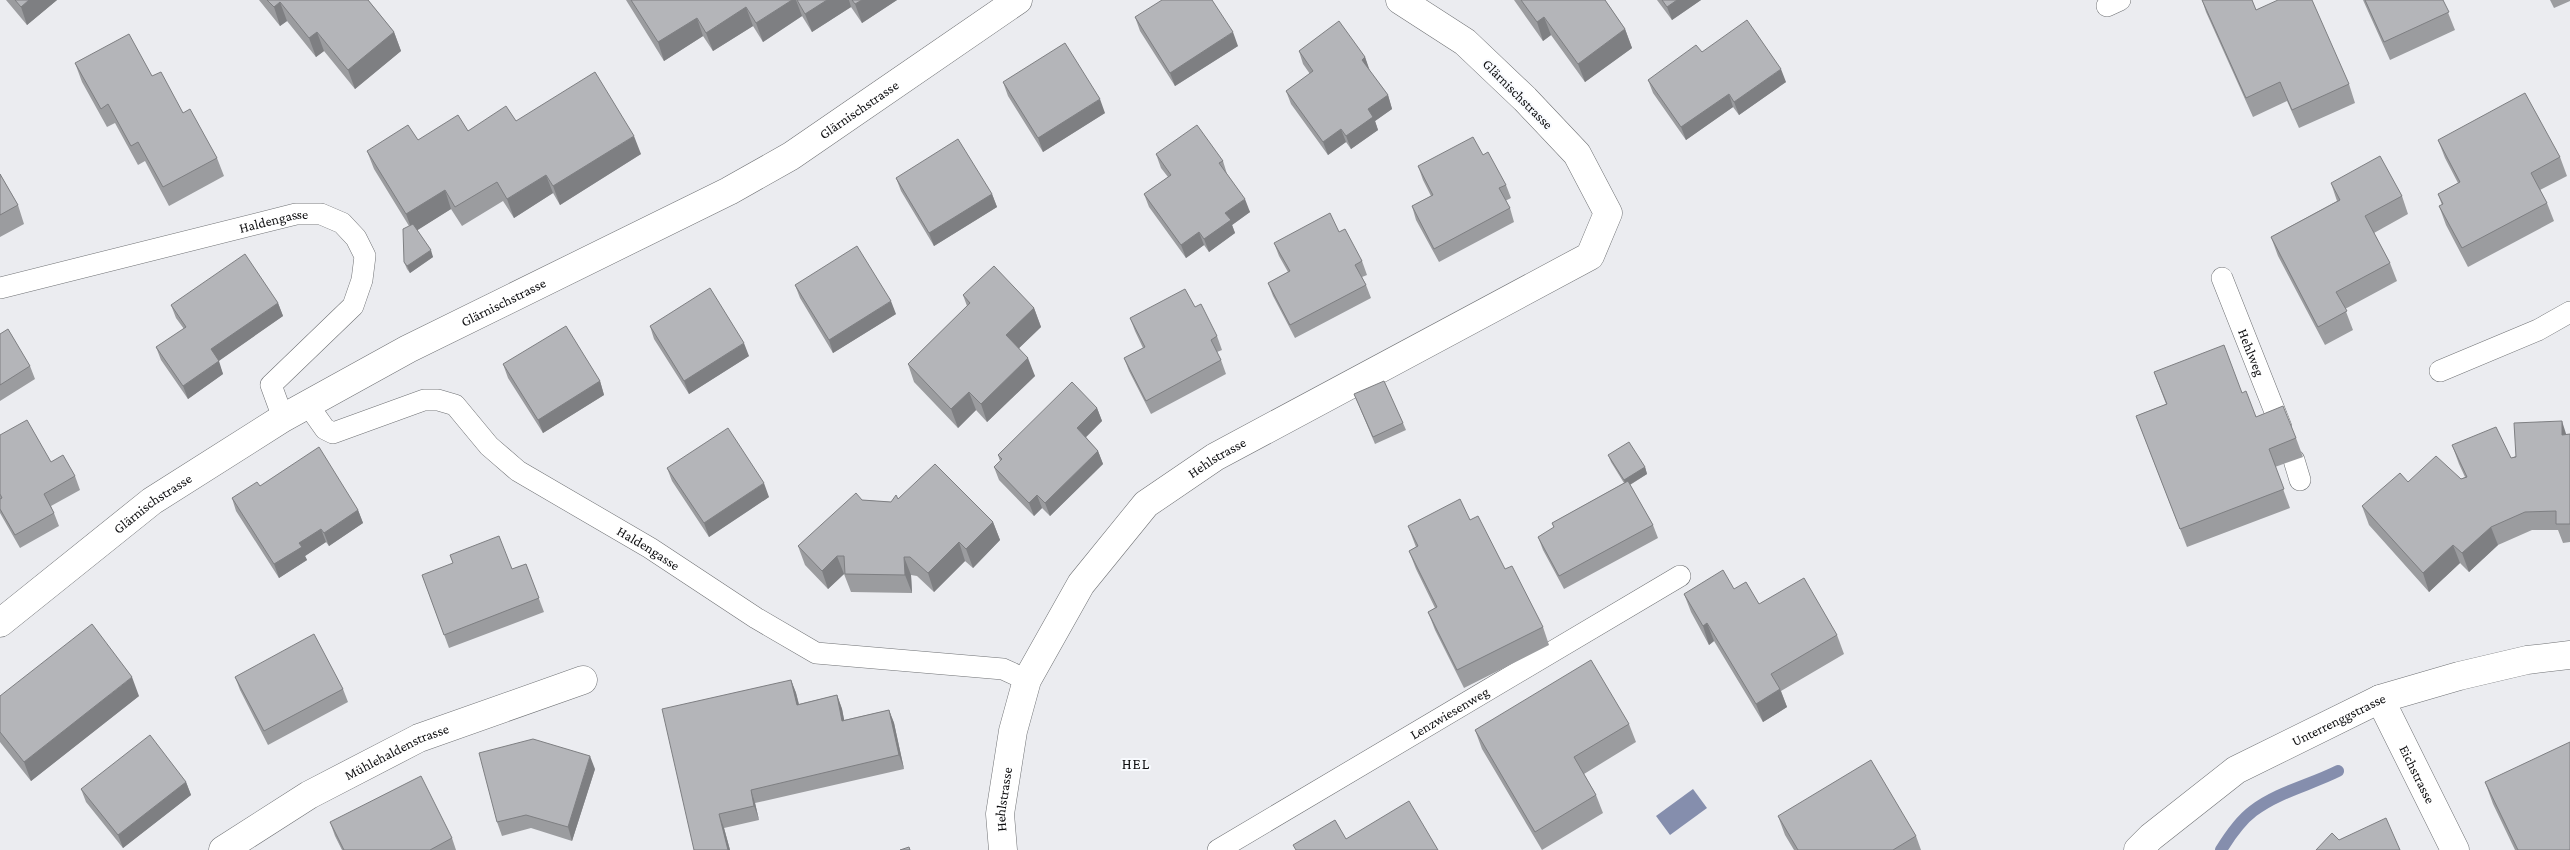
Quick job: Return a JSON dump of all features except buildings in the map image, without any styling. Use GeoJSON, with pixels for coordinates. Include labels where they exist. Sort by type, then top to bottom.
{"type":"FeatureCollection","features":[{"type":"Feature","properties":{"kind":"street","name":"Glärnischstrasse"},"geometry":{"type":"LineString","coordinates":[[0,623],[152,501],[284,418],[408,349],[729,191],[791,156],[1018,0]]}},
{"type":"Feature","properties":{"kind":"street","name":"Glärnischstrasse"},"geometry":{"type":"LineString","coordinates":[[1400,0],[1465,42],[1525,99],[1577,154],[1608,213]]}},
{"type":"Feature","properties":{"kind":"street","name":"Hehlstrasse"},"geometry":{"type":"LineString","coordinates":[[1003,850],[1000,814],[1013,732],[1027,680],[1080,584],[1146,504],[1215,456],[1590,256],[1608,213]]}},
{"type":"Feature","properties":{"kind":"street","name":"Unterrenggstrasse"},"geometry":{"type":"LineString","coordinates":[[2138,850],[2151,837],[2236,770],[2380,699],[2459,676],[2527,660],[2570,655]]}},
{"type":"Feature","properties":{"kind":"street","name":"Mühlehaldenstrasse"},"geometry":{"type":"LineString","coordinates":[[223,850],[309,795],[419,738],[584,680]]}},
{"type":"Feature","properties":{"kind":"street","name":"Eichstrasse"},"geometry":{"type":"LineString","coordinates":[[2380,699],[2455,850]]}},
{"type":"Feature","properties":{"kind":"lane","name":"Haldengasse"},"geometry":{"type":"LineString","coordinates":[[0,288],[296,214],[321,214],[342,223],[356,238],[365,256],[362,280],[353,306],[271,385],[284,418]]}},
{"type":"Feature","properties":{"kind":"lane","name":"Hehlweg"},"geometry":{"type":"LineString","coordinates":[[2222,278],[2281,427]]}},
{"type":"Feature","properties":{"kind":"lane"},"geometry":{"type":"LineString","coordinates":[[2440,371],[2538,330],[2570,312]]}},
{"type":"Feature","properties":{"kind":"lane","name":"Haldengasse"},"geometry":{"type":"LineString","coordinates":[[308,405],[325,429],[333,433],[424,400],[438,400],[454,405],[489,446],[518,470],[650,548],[756,618],[816,653],[1003,670],[1027,680]]}},
{"type":"Feature","properties":{"kind":"lane"},"geometry":{"type":"LineString","coordinates":[[2294,460],[2300,480]]}},
{"type":"Feature","properties":{"kind":"lane","name":"Lenzwiesenweg"},"geometry":{"type":"LineString","coordinates":[[1218,850],[1680,576]]}},
{"type":"Feature","properties":{"kind":"water"},"geometry":{"type":"Polygon","coordinates":[[[1693,789],[1707,808],[1670,835],[1656,816],[1693,789]]]}},
{"type":"Feature","properties":{"kind":"waterway"},"geometry":{"type":"LineString","coordinates":[[2221,850],[2231,834],[2244,819],[2263,804],[2338,771]]}},
{"type":"Feature","properties":{"kind":"district","name":"HEL"},"geometry":{"type":"Point","coordinates":[1136,764]}}]}
